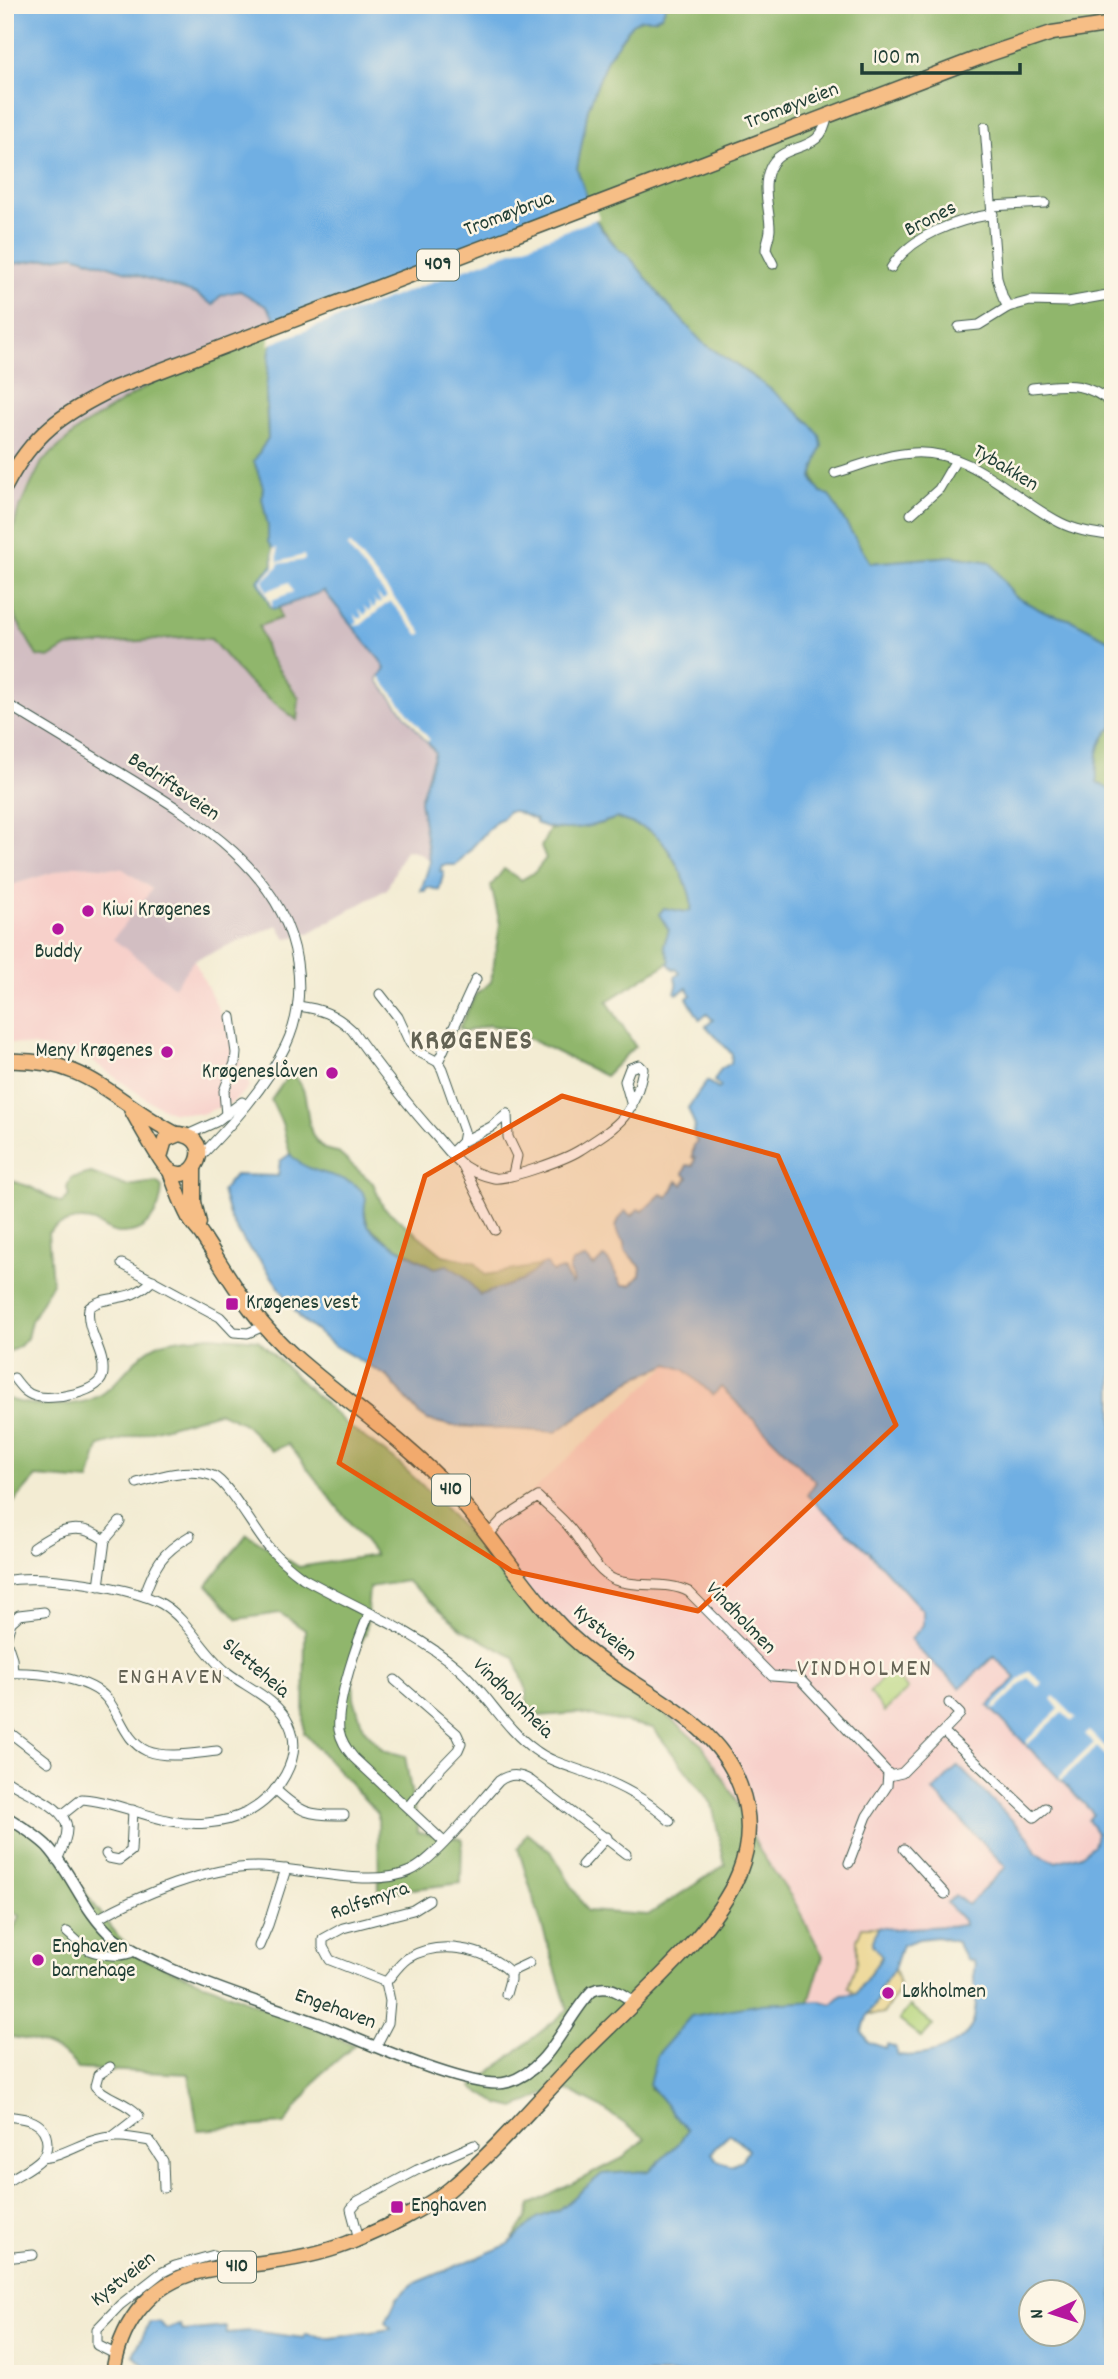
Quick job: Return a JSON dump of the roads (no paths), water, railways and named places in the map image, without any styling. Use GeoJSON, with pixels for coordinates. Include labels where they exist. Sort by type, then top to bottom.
{"type":"FeatureCollection","features":[{"type":"Feature","properties":{"kind":"main road","name":"Tromøyveien"},"geometry":{"type":"LineString","coordinates":[[739,150],[1036,37],[1068,29],[1109,26]]}},
{"type":"Feature","properties":{"kind":"main road","name":"Tromøybrua"},"geometry":{"type":"LineString","coordinates":[[5,487],[40,434],[60,418],[94,398],[739,150]]}},
{"type":"Feature","properties":{"kind":"main road","name":"410"},"geometry":{"type":"LineString","coordinates":[[5,1061],[40,1062],[75,1071],[97,1081],[130,1108],[196,1142],[196,1163]]}},
{"type":"Feature","properties":{"kind":"main road","name":"410"},"geometry":{"type":"LineString","coordinates":[[130,1108],[170,1171]]}},
{"type":"Feature","properties":{"kind":"main road"},"geometry":{"type":"LineString","coordinates":[[160,1157],[162,1145],[170,1136],[181,1135]]}},
{"type":"Feature","properties":{"kind":"main road"},"geometry":{"type":"LineString","coordinates":[[170,1171],[180,1174],[196,1163]]}},
{"type":"Feature","properties":{"kind":"main road","name":"Kystveien"},"geometry":{"type":"LineString","coordinates":[[196,1163],[194,1202],[200,1231]]}},
{"type":"Feature","properties":{"kind":"main road","name":"Kystveien"},"geometry":{"type":"LineString","coordinates":[[113,2374],[116,2354],[124,2332],[138,2309],[153,2294],[177,2280],[205,2271],[311,2255],[359,2239],[408,2214],[482,2159],[698,1937],[733,1890],[746,1851],[745,1801],[734,1771],[711,1739],[680,1714],[616,1673],[580,1645],[537,1599],[489,1534],[452,1491],[425,1464],[294,1356],[264,1326],[233,1287],[192,1222],[170,1171]]}},
{"type":"Feature","properties":{"kind":"street"},"geometry":{"type":"LineString","coordinates":[[773,264],[766,250],[771,232],[766,193],[768,171],[776,159],[813,142],[822,134],[827,116]]}},
{"type":"Feature","properties":{"kind":"street"},"geometry":{"type":"LineString","coordinates":[[985,127],[997,278],[1008,307]]}},
{"type":"Feature","properties":{"kind":"street","name":"Brones"},"geometry":{"type":"LineString","coordinates":[[891,268],[900,256],[938,231],[993,210],[1045,203]]}},
{"type":"Feature","properties":{"kind":"street"},"geometry":{"type":"LineString","coordinates":[[959,327],[979,325],[1008,307],[1030,301],[1068,302],[1113,294]]}},
{"type":"Feature","properties":{"kind":"street"},"geometry":{"type":"LineString","coordinates":[[1032,388],[1084,386],[1113,404]]}},
{"type":"Feature","properties":{"kind":"street","name":"Tybakken"},"geometry":{"type":"LineString","coordinates":[[835,474],[894,456],[931,454],[956,460],[982,471],[1059,522],[1090,533],[1113,536]]}},
{"type":"Feature","properties":{"kind":"street"},"geometry":{"type":"LineString","coordinates":[[911,514],[939,489],[956,460]]}},
{"type":"Feature","properties":{"kind":"street","name":"Bedriftsveien"},"geometry":{"type":"LineString","coordinates":[[5,703],[191,817],[256,875],[280,909],[295,946],[299,976],[298,1006],[287,1044],[257,1090],[196,1163]]}},
{"type":"Feature","properties":{"kind":"street"},"geometry":{"type":"LineString","coordinates":[[438,1062],[476,979]]}},
{"type":"Feature","properties":{"kind":"street"},"geometry":{"type":"LineString","coordinates":[[380,994],[398,1017],[410,1043],[419,1052],[438,1062],[463,1123],[462,1142]]}},
{"type":"Feature","properties":{"kind":"street"},"geometry":{"type":"LineString","coordinates":[[298,1006],[331,1013],[352,1030],[416,1115],[462,1165],[495,1230]]}},
{"type":"Feature","properties":{"kind":"street"},"geometry":{"type":"LineString","coordinates":[[226,1115],[224,1091],[236,1053],[230,1017]]}},
{"type":"Feature","properties":{"kind":"street","name":"Bedriftsveien"},"geometry":{"type":"LineString","coordinates":[[181,1135],[205,1128],[257,1090]]}},
{"type":"Feature","properties":{"kind":"street"},"geometry":{"type":"LineString","coordinates":[[462,1165],[494,1178],[503,1178],[559,1161],[577,1152],[625,1118],[632,1105]]}},
{"type":"Feature","properties":{"kind":"street"},"geometry":{"type":"LineString","coordinates":[[451,1153],[462,1142],[491,1128],[507,1114],[508,1137],[517,1156],[513,1174]]}},
{"type":"Feature","properties":{"kind":"street"},"geometry":{"type":"LineString","coordinates":[[121,1264],[220,1317],[234,1332],[248,1333],[264,1326]]}},
{"type":"Feature","properties":{"kind":"street"},"geometry":{"type":"LineString","coordinates":[[14,1378],[31,1394],[50,1398],[73,1395],[100,1381],[103,1376],[102,1364],[89,1318],[89,1308],[95,1303],[131,1297],[145,1289],[153,1280]]}},
{"type":"Feature","properties":{"kind":"street","name":"Vindholmheia"},"geometry":{"type":"LineString","coordinates":[[137,1483],[177,1473],[197,1472],[216,1477],[227,1486],[248,1521],[286,1566],[303,1578],[428,1646],[458,1668],[483,1692],[520,1738],[535,1750],[553,1761],[628,1790],[650,1803],[670,1821]]}},
{"type":"Feature","properties":{"kind":"street","name":"Vindholmen"},"geometry":{"type":"LineString","coordinates":[[489,1534],[503,1519],[538,1497],[570,1528],[600,1570],[614,1579],[629,1583],[679,1587],[689,1592],[772,1676],[799,1678],[886,1768],[889,1776]]}},
{"type":"Feature","properties":{"kind":"street"},"geometry":{"type":"LineString","coordinates":[[99,1586],[105,1540],[120,1522]]}},
{"type":"Feature","properties":{"kind":"street"},"geometry":{"type":"LineString","coordinates":[[33,1548],[52,1534],[66,1530],[87,1531],[105,1540]]}},
{"type":"Feature","properties":{"kind":"street"},"geometry":{"type":"LineString","coordinates":[[144,1597],[159,1559],[171,1547],[190,1535]]}},
{"type":"Feature","properties":{"kind":"street","name":"Sletteheia"},"geometry":{"type":"LineString","coordinates":[[5,1581],[24,1578],[99,1586],[162,1604],[177,1617],[212,1659],[264,1697],[286,1719],[291,1728],[292,1762],[287,1774],[275,1790],[250,1811],[210,1823],[176,1822],[82,1799],[62,1815]]}},
{"type":"Feature","properties":{"kind":"street"},"geometry":{"type":"LineString","coordinates":[[44,1612],[19,1615],[11,1622],[6,1640],[12,1658],[9,1673],[57,1677],[95,1688],[108,1700],[131,1740],[145,1751],[164,1754],[217,1751]]}},
{"type":"Feature","properties":{"kind":"street"},"geometry":{"type":"LineString","coordinates":[[369,1615],[350,1668],[340,1714],[340,1733],[354,1758],[444,1842]]}},
{"type":"Feature","properties":{"kind":"street"},"geometry":{"type":"LineString","coordinates":[[395,1680],[457,1734],[461,1743],[458,1750],[408,1807]]}},
{"type":"Feature","properties":{"kind":"street"},"geometry":{"type":"LineString","coordinates":[[849,1863],[867,1816],[887,1786],[889,1776],[902,1773],[960,1714],[949,1703]]}},
{"type":"Feature","properties":{"kind":"street"},"geometry":{"type":"LineString","coordinates":[[5,1729],[48,1762]]}},
{"type":"Feature","properties":{"kind":"street"},"geometry":{"type":"LineString","coordinates":[[944,1732],[1034,1817],[1045,1808]]}},
{"type":"Feature","properties":{"kind":"street"},"geometry":{"type":"LineString","coordinates":[[97,1919],[151,1893],[220,1871],[260,1867],[363,1878],[395,1876],[420,1866],[499,1781],[506,1776],[517,1774],[531,1781],[626,1853]]}},
{"type":"Feature","properties":{"kind":"street"},"geometry":{"type":"LineString","coordinates":[[5,1779],[62,1815],[67,1830],[57,1860]]}},
{"type":"Feature","properties":{"kind":"street"},"geometry":{"type":"LineString","coordinates":[[275,1790],[306,1814],[344,1815]]}},
{"type":"Feature","properties":{"kind":"street"},"geometry":{"type":"LineString","coordinates":[[106,1854],[109,1858],[119,1860],[131,1851],[133,1810]]}},
{"type":"Feature","properties":{"kind":"street","name":"Engehaven"},"geometry":{"type":"LineString","coordinates":[[5,1816],[48,1848],[97,1919],[113,1937],[134,1951],[197,1981],[475,2081],[506,2083],[524,2077],[538,2065],[592,1991],[606,1987],[635,2003]]}},
{"type":"Feature","properties":{"kind":"street"},"geometry":{"type":"LineString","coordinates":[[582,1865],[607,1837]]}},
{"type":"Feature","properties":{"kind":"street"},"geometry":{"type":"LineString","coordinates":[[904,1849],[945,1894]]}},
{"type":"Feature","properties":{"kind":"street"},"geometry":{"type":"LineString","coordinates":[[260,1946],[286,1869]]}},
{"type":"Feature","properties":{"kind":"street","name":"Rolfsmyra"},"geometry":{"type":"LineString","coordinates":[[386,1982],[330,1961],[323,1947],[323,1939],[344,1928],[413,1910],[429,1900]]}},
{"type":"Feature","properties":{"kind":"street"},"geometry":{"type":"LineString","coordinates":[[67,1932],[90,1950],[118,1955],[134,1951]]}},
{"type":"Feature","properties":{"kind":"street"},"geometry":{"type":"LineString","coordinates":[[376,2046],[388,2023],[390,2001],[386,1982],[405,1960],[418,1953],[449,1947],[491,1960],[510,1972]]}},
{"type":"Feature","properties":{"kind":"street"},"geometry":{"type":"LineString","coordinates":[[510,1972],[529,1963]]}},
{"type":"Feature","properties":{"kind":"street"},"geometry":{"type":"LineString","coordinates":[[506,1994],[510,1972]]}},
{"type":"Feature","properties":{"kind":"street"},"geometry":{"type":"LineString","coordinates":[[110,2067],[97,2075],[95,2085],[106,2095],[133,2109],[139,2116],[111,2137]]}},
{"type":"Feature","properties":{"kind":"street"},"geometry":{"type":"LineString","coordinates":[[5,2116],[25,2118],[37,2123],[47,2144],[42,2158]]}},
{"type":"Feature","properties":{"kind":"street"},"geometry":{"type":"LineString","coordinates":[[5,2183],[42,2158],[55,2156],[96,2139],[111,2137],[150,2141],[163,2161],[164,2188]]}},
{"type":"Feature","properties":{"kind":"street"},"geometry":{"type":"LineString","coordinates":[[359,2239],[351,2209],[358,2201],[417,2170],[474,2145]]}},
{"type":"Feature","properties":{"kind":"street"},"geometry":{"type":"LineString","coordinates":[[5,2258],[33,2255]]}},
{"type":"Feature","properties":{"kind":"street","name":"Kystveien"},"geometry":{"type":"LineString","coordinates":[[116,2354],[97,2345],[97,2329],[104,2319],[161,2273],[214,2255]]}},
{"type":"Feature","properties":{"kind":"water"},"geometry":{"type":"Polygon","coordinates":[[[5,5],[499,5],[499,12],[502,13],[548,14],[568,5],[666,5],[662,15],[654,19],[641,19],[632,24],[607,59],[588,109],[577,169],[601,229],[619,250],[628,255],[666,303],[702,342],[769,388],[809,422],[820,436],[822,446],[812,476],[813,481],[821,493],[829,495],[870,563],[953,556],[990,562],[1014,596],[1044,612],[1071,620],[1113,642],[1113,727],[1100,745],[1097,782],[1113,792],[1113,2374],[153,2374],[133,2355],[150,2322],[160,2322],[166,2329],[180,2325],[183,2331],[226,2327],[227,2333],[251,2331],[304,2338],[305,2334],[331,2338],[391,2329],[386,2322],[397,2298],[413,2284],[507,2245],[537,2218],[559,2210],[602,2174],[649,2171],[679,2143],[687,2130],[649,2084],[657,2055],[691,2016],[762,2004],[821,2001],[832,2004],[842,1995],[856,1994],[882,1957],[872,1944],[878,1927],[893,1929],[964,1925],[963,1920],[947,1903],[955,1895],[968,1905],[1006,1867],[933,1791],[958,1766],[1030,1838],[1036,1853],[1056,1862],[1081,1855],[1094,1845],[1097,1833],[1088,1820],[1092,1812],[988,1706],[1016,1678],[994,1656],[960,1688],[918,1649],[911,1639],[923,1625],[923,1611],[868,1551],[807,1495],[816,1482],[721,1387],[713,1395],[685,1370],[669,1364],[635,1378],[556,1432],[453,1426],[428,1420],[418,1413],[388,1377],[335,1346],[301,1319],[261,1261],[245,1243],[230,1218],[222,1191],[235,1175],[278,1176],[280,1161],[290,1154],[308,1168],[352,1183],[366,1198],[365,1219],[373,1231],[389,1243],[435,1268],[447,1265],[464,1276],[480,1295],[521,1281],[544,1264],[547,1264],[552,1272],[563,1269],[571,1284],[573,1282],[569,1270],[572,1262],[586,1258],[594,1266],[604,1257],[622,1285],[631,1285],[640,1275],[641,1267],[625,1251],[625,1243],[616,1228],[619,1220],[625,1211],[632,1216],[638,1209],[643,1211],[661,1194],[668,1197],[677,1181],[683,1185],[688,1178],[683,1173],[687,1165],[693,1166],[694,1144],[697,1143],[693,1131],[695,1126],[688,1108],[707,1081],[718,1089],[721,1087],[714,1081],[721,1069],[731,1063],[732,1054],[706,1026],[713,1020],[707,1014],[700,1020],[687,998],[691,995],[687,988],[677,994],[675,992],[675,977],[680,973],[668,963],[670,961],[664,945],[669,930],[659,914],[664,908],[686,912],[691,910],[689,892],[666,847],[659,838],[640,826],[617,818],[587,827],[556,829],[536,823],[536,820],[515,811],[508,811],[456,865],[442,865],[440,871],[444,872],[439,890],[427,887],[425,891],[421,891],[430,862],[420,801],[435,752],[378,680],[385,669],[380,660],[324,591],[275,609],[271,608],[258,580],[273,565],[273,549],[268,542],[268,526],[262,498],[263,487],[254,461],[268,438],[266,390],[270,350],[276,331],[274,318],[267,307],[240,291],[221,296],[213,305],[196,294],[74,255],[5,265],[5,5]],[[937,1937],[902,1945],[894,1969],[879,1990],[878,2000],[868,2014],[862,2032],[868,2042],[885,2048],[887,2044],[895,2047],[898,2055],[908,2056],[940,2050],[950,2046],[966,2033],[972,2025],[976,2003],[975,1965],[973,1961],[966,1959],[957,1942],[937,1937]],[[730,2134],[712,2153],[717,2160],[731,2166],[741,2161],[748,2150],[730,2134]]]}},
{"type":"Feature","properties":{"kind":"place","name":"Kiwi Krøgenes"},"geometry":{"type":"Point","coordinates":[88,911]}},
{"type":"Feature","properties":{"kind":"place","name":"Buddy"},"geometry":{"type":"Point","coordinates":[58,929]}},
{"type":"Feature","properties":{"kind":"place","name":"Meny Krøgenes"},"geometry":{"type":"Point","coordinates":[167,1052]}},
{"type":"Feature","properties":{"kind":"place","name":"Krøgeneslåven"},"geometry":{"type":"Point","coordinates":[332,1073]}},
{"type":"Feature","properties":{"kind":"place","name":"Krøgenes vest"},"geometry":{"type":"Point","coordinates":[232,1304]}},
{"type":"Feature","properties":{"kind":"place","name":"Enghaven barnehage"},"geometry":{"type":"Point","coordinates":[38,1960]}},
{"type":"Feature","properties":{"kind":"place","name":"Løkholmen"},"geometry":{"type":"Point","coordinates":[888,1993]}},
{"type":"Feature","properties":{"kind":"place","name":"Enghaven"},"geometry":{"type":"Point","coordinates":[397,2207]}},
{"type":"Feature","properties":{"kind":"district","name":"KRØGENES"},"geometry":{"type":"Point","coordinates":[472,1043]}},
{"type":"Feature","properties":{"kind":"district","name":"VINDHOLMEN"},"geometry":{"type":"Point","coordinates":[865,1670]}},
{"type":"Feature","properties":{"kind":"district","name":"ENGHAVEN"},"geometry":{"type":"Point","coordinates":[171,1678]}}]}
